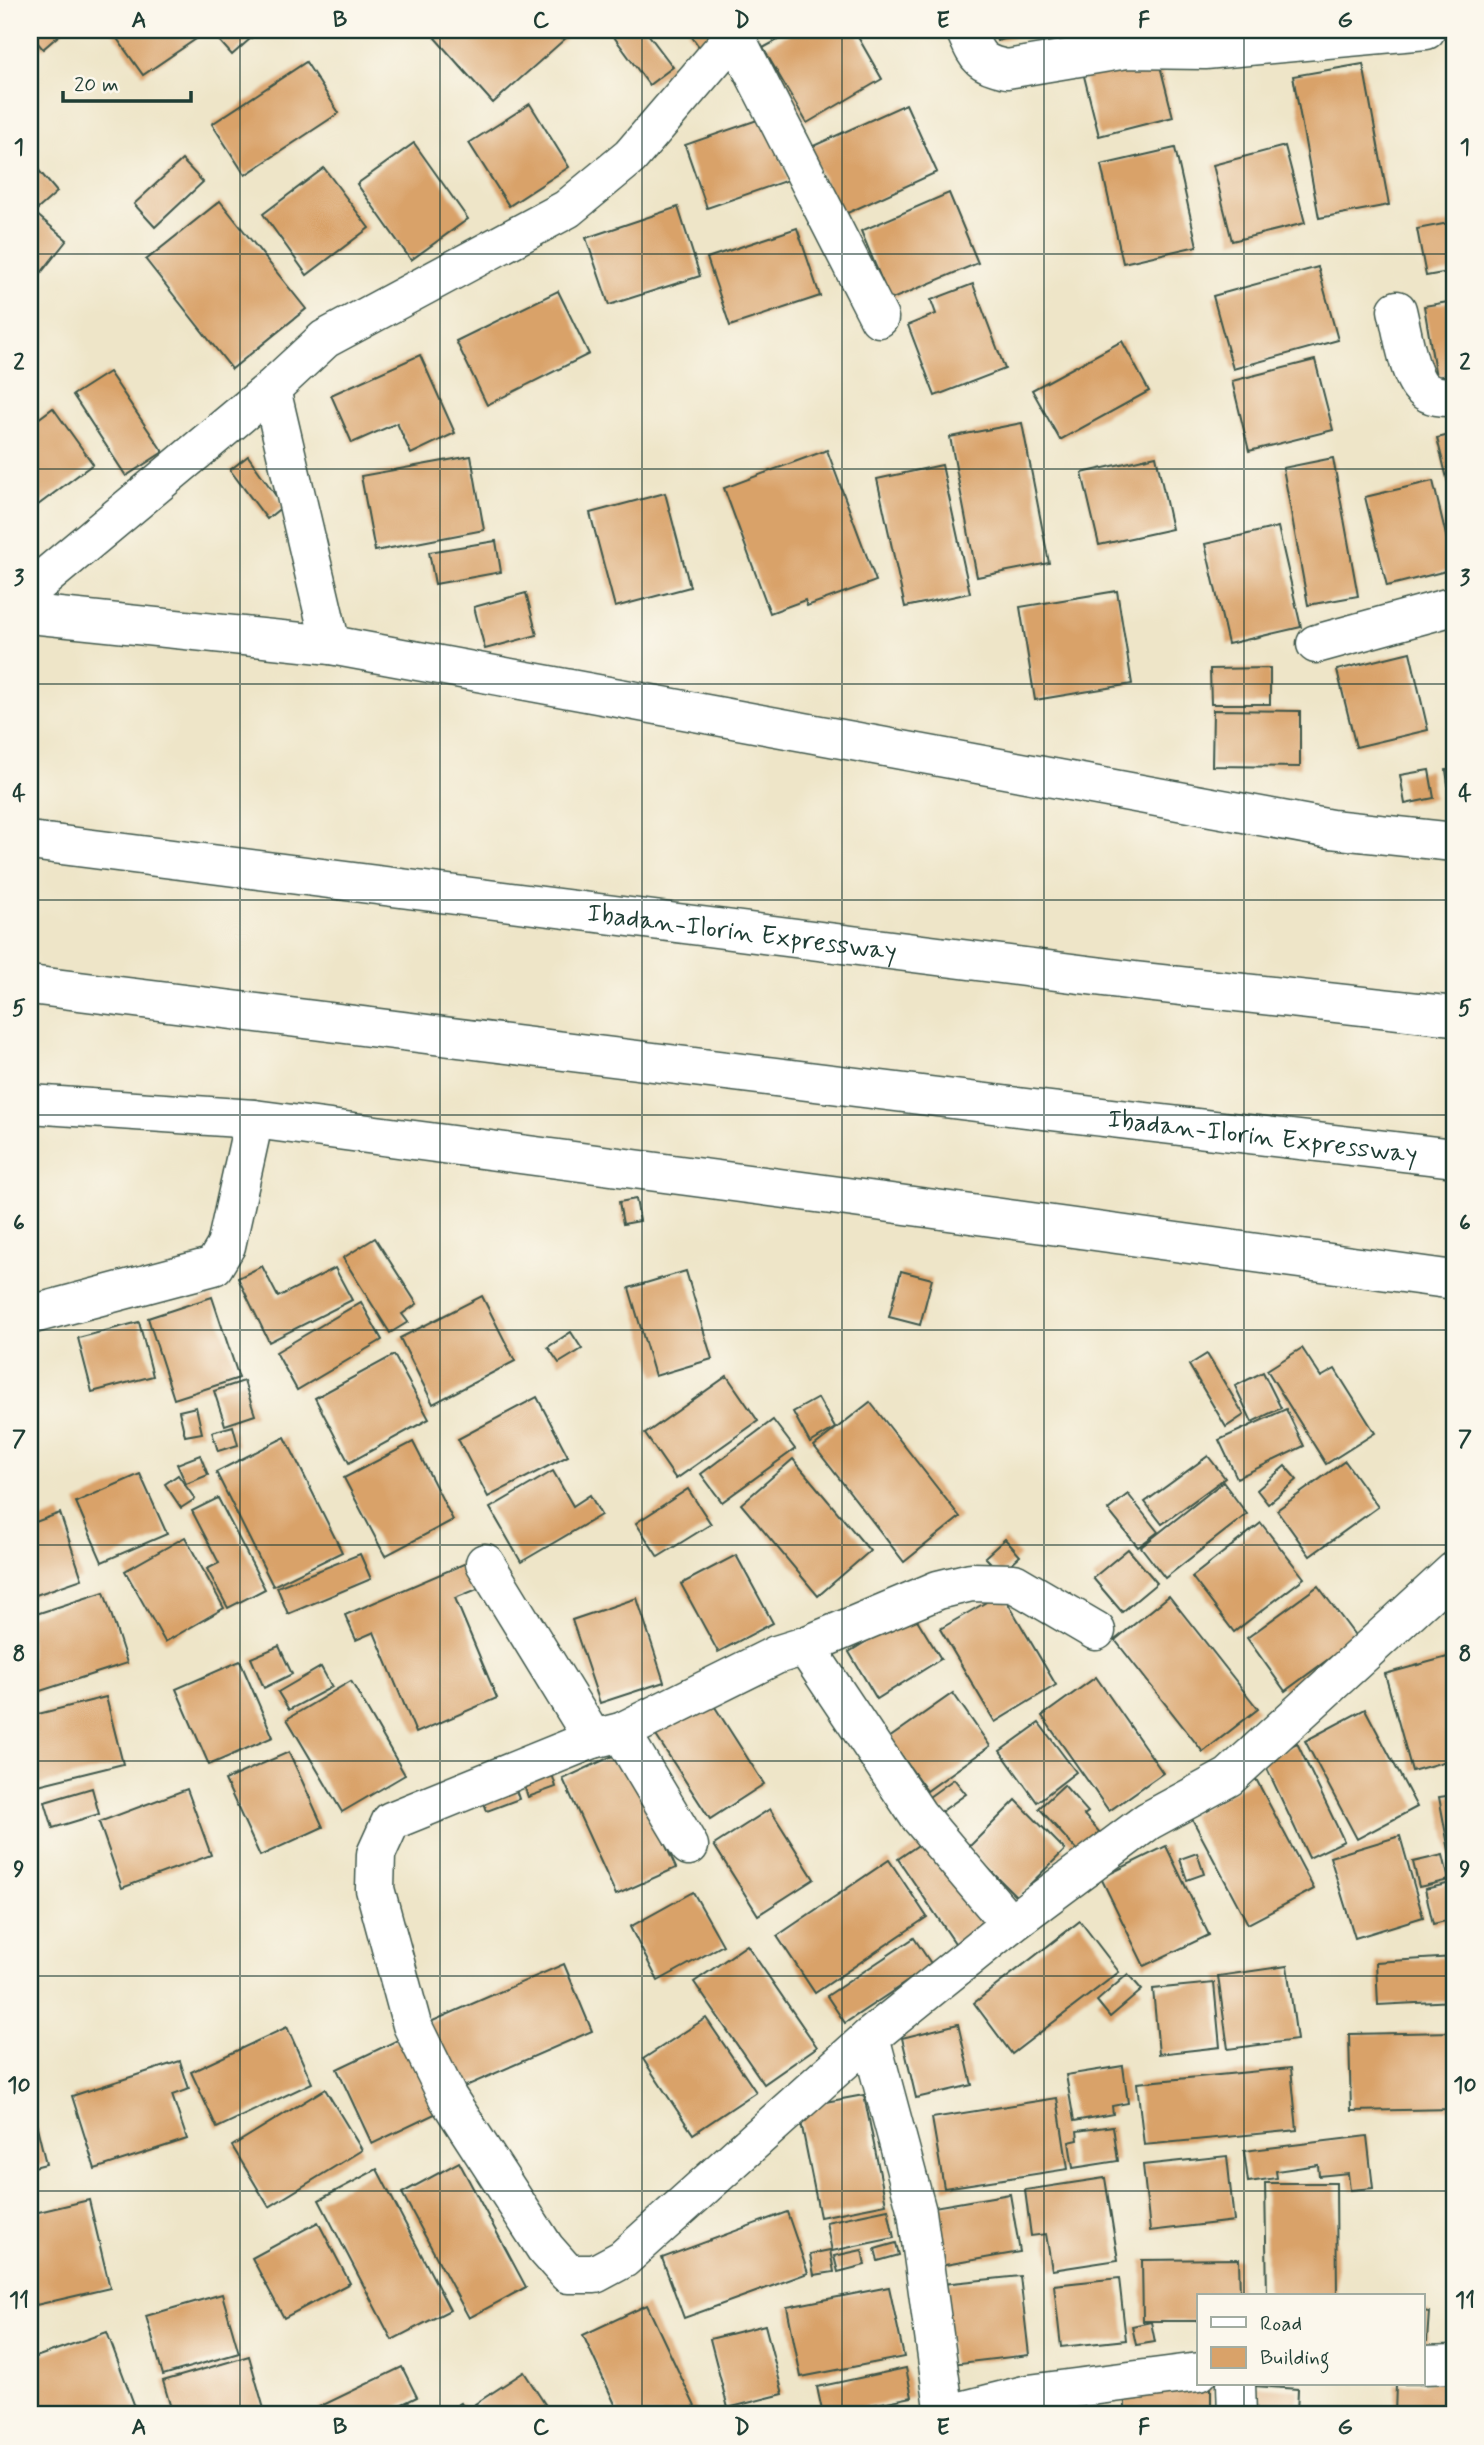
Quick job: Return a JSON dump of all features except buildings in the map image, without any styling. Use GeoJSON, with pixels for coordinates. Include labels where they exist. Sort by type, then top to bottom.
{"type":"FeatureCollection","features":[{"type":"Feature","properties":{"kind":"main road"},"geometry":{"type":"LineString","coordinates":[[965,30],[976,54],[987,65],[1007,69],[1127,49],[1205,51],[1426,30]]}},
{"type":"Feature","properties":{"kind":"main road"},"geometry":{"type":"LineString","coordinates":[[30,590],[271,389],[325,339],[567,209],[630,157],[736,32],[879,318]]}},
{"type":"Feature","properties":{"kind":"main road"},"geometry":{"type":"LineString","coordinates":[[1397,310],[1416,380],[1424,391],[1440,397],[1454,397]]}},
{"type":"Feature","properties":{"kind":"main road"},"geometry":{"type":"LineString","coordinates":[[271,389],[331,645]]}},
{"type":"Feature","properties":{"kind":"main road"},"geometry":{"type":"LineString","coordinates":[[1316,643],[1454,606]]}},
{"type":"Feature","properties":{"kind":"main road"},"geometry":{"type":"LineString","coordinates":[[30,614],[331,645],[1331,829],[1454,842]]}},
{"type":"Feature","properties":{"kind":"main road","name":"Ibadan-Ilorin Expressway"},"geometry":{"type":"LineString","coordinates":[[30,841],[1135,981],[1454,1016]]}},
{"type":"Feature","properties":{"kind":"main road","name":"Ibadan-Ilorin Expressway"},"geometry":{"type":"LineString","coordinates":[[30,985],[1454,1158]]}},
{"type":"Feature","properties":{"kind":"main road"},"geometry":{"type":"LineString","coordinates":[[30,1104],[254,1119],[1454,1280]]}},
{"type":"Feature","properties":{"kind":"main road"},"geometry":{"type":"LineString","coordinates":[[30,1315],[214,1266],[226,1246],[254,1119]]}},
{"type":"Feature","properties":{"kind":"main road"},"geometry":{"type":"LineString","coordinates":[[485,1563],[689,1846]]}},
{"type":"Feature","properties":{"kind":"main road"},"geometry":{"type":"LineString","coordinates":[[1096,1631],[1014,1583],[971,1582],[937,1590],[805,1646],[776,1655],[607,1735],[391,1821],[376,1854],[375,1889],[412,2025],[448,2098],[545,2248],[568,2274],[595,2274],[623,2259],[870,2037],[1010,1924],[1147,1821],[1229,1777],[1454,1572]]}},
{"type":"Feature","properties":{"kind":"main road"},"geometry":{"type":"LineString","coordinates":[[805,1646],[918,1815],[1010,1924]]}},
{"type":"Feature","properties":{"kind":"main road"},"geometry":{"type":"LineString","coordinates":[[870,2037],[917,2212],[945,2415],[1029,2394],[1197,2372]]}},
{"type":"Feature","properties":{"kind":"main road"},"geometry":{"type":"LineString","coordinates":[[1424,2365],[1454,2364]]}},
{"type":"Feature","properties":{"kind":"main road"},"geometry":{"type":"LineString","coordinates":[[1236,2386],[1237,2415]]}}]}
